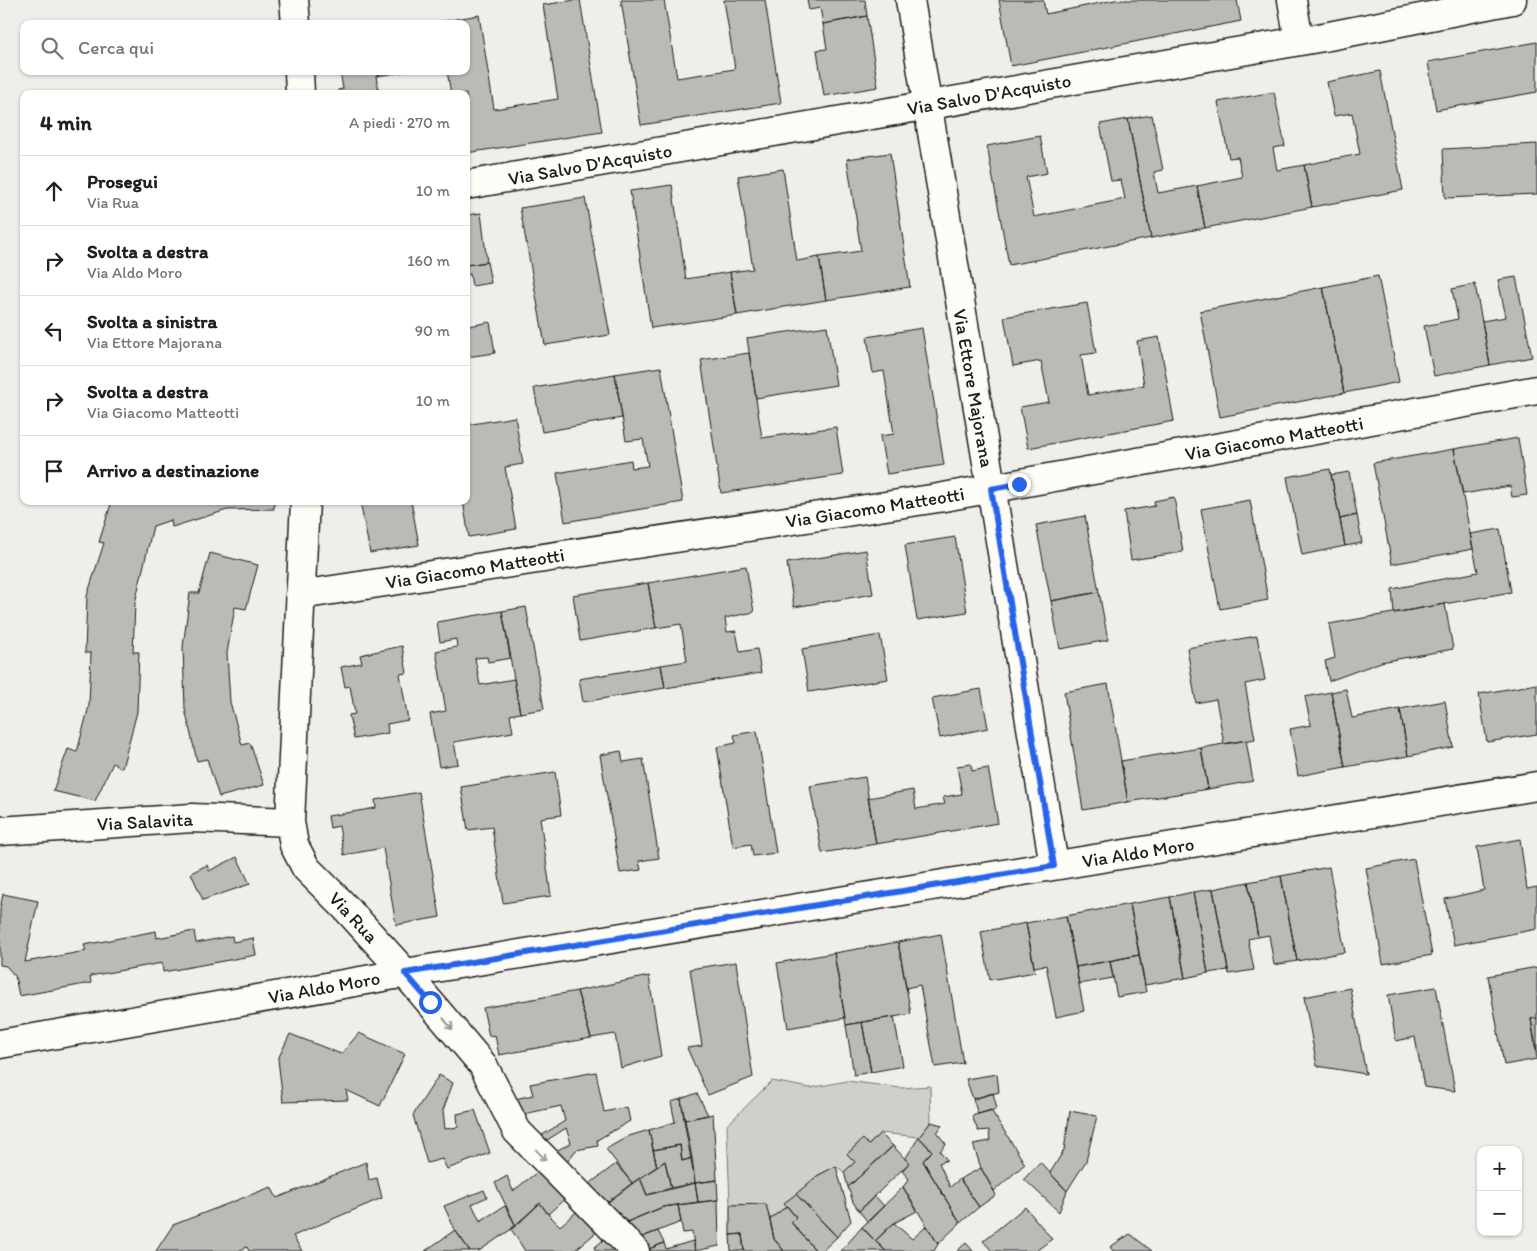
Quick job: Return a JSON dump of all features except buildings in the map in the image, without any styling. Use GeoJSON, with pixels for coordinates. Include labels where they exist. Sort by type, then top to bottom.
{"type":"FeatureCollection","features":[{"type":"Feature","properties":{"kind":"street"},"geometry":{"type":"LineString","coordinates":[[294,0],[296,20]]}},
{"type":"Feature","properties":{"kind":"street","name":"Via Ettore Majorana"},"geometry":{"type":"LineString","coordinates":[[910,0],[1054,866]]}},
{"type":"Feature","properties":{"kind":"street"},"geometry":{"type":"LineString","coordinates":[[1292,0],[1300,41]]}},
{"type":"Feature","properties":{"kind":"street","name":"Via Salvo D'Acquisto"},"geometry":{"type":"LineString","coordinates":[[470,184],[1300,41],[1512,0]]}},
{"type":"Feature","properties":{"kind":"street"},"geometry":{"type":"LineString","coordinates":[[299,75],[300,90]]}},
{"type":"Feature","properties":{"kind":"street","name":"Via Giacomo Matteotti"},"geometry":{"type":"LineString","coordinates":[[300,595],[991,489],[1537,390]]}},
{"type":"Feature","properties":{"kind":"street","name":"Via Rua"},"geometry":{"type":"LineString","coordinates":[[305,505],[290,822],[294,845],[306,868],[346,908],[405,973],[483,1065],[517,1131],[636,1251]]}},
{"type":"Feature","properties":{"kind":"street","name":"Via Aldo Moro"},"geometry":{"type":"LineString","coordinates":[[0,1044],[405,973],[1537,786]]}},
{"type":"Feature","properties":{"kind":"street","name":"Via Salavita"},"geometry":{"type":"LineString","coordinates":[[0,831],[192,818],[290,822]]}},
{"type":"Feature","properties":{"kind":"shaded area"},"geometry":{"type":"Polygon","coordinates":[[[772,1081],[810,1088],[847,1081],[901,1088],[930,1086],[931,1122],[919,1137],[880,1133],[869,1145],[863,1139],[847,1154],[855,1162],[844,1172],[836,1166],[817,1176],[796,1194],[787,1206],[770,1219],[766,1204],[730,1205],[727,1125],[772,1081]]]}},
{"type":"Feature","properties":{"kind":"route"},"geometry":{"type":"LineString","coordinates":[[430,1002],[405,973],[1054,866],[991,489],[1019,484]]}}]}
